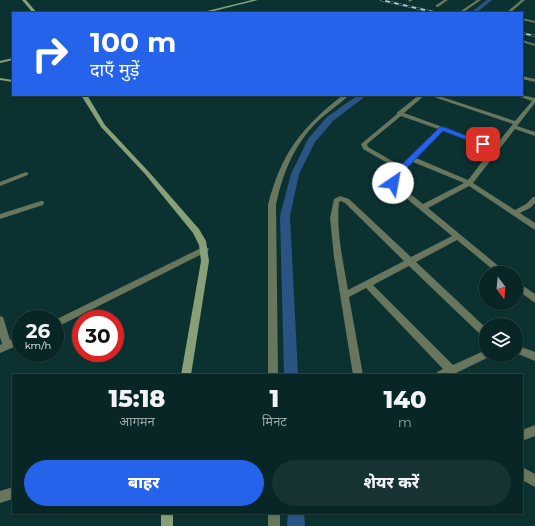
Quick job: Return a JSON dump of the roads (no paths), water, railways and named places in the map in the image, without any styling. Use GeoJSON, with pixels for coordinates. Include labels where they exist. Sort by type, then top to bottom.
{"type":"FeatureCollection","features":[{"type":"Feature","properties":{"kind":"street"},"geometry":{"type":"LineString","coordinates":[[24,0],[34,12]]}},
{"type":"Feature","properties":{"kind":"street"},"geometry":{"type":"LineString","coordinates":[[205,12],[256,0]]}},
{"type":"Feature","properties":{"kind":"street"},"geometry":{"type":"LineString","coordinates":[[437,6],[446,0]]}},
{"type":"Feature","properties":{"kind":"street"},"geometry":{"type":"LineString","coordinates":[[461,12],[478,0]]}},
{"type":"Feature","properties":{"kind":"street"},"geometry":{"type":"LineString","coordinates":[[509,12],[523,0]]}},
{"type":"Feature","properties":{"kind":"street"},"geometry":{"type":"LineString","coordinates":[[523,19],[535,23]]}},
{"type":"Feature","properties":{"kind":"street"},"geometry":{"type":"LineString","coordinates":[[528,28],[535,23]]}},
{"type":"Feature","properties":{"kind":"street"},"geometry":{"type":"LineString","coordinates":[[524,42],[535,45]]}},
{"type":"Feature","properties":{"kind":"street"},"geometry":{"type":"LineString","coordinates":[[0,62],[12,59]]}},
{"type":"Feature","properties":{"kind":"street"},"geometry":{"type":"LineString","coordinates":[[523,77],[535,81]]}},
{"type":"Feature","properties":{"kind":"street"},"geometry":{"type":"LineString","coordinates":[[0,79],[12,81]]}},
{"type":"Feature","properties":{"kind":"street"},"geometry":{"type":"LineString","coordinates":[[85,96],[103,126],[142,167],[191,225],[202,241],[205,249],[205,261],[186,374]]}},
{"type":"Feature","properties":{"kind":"street"},"geometry":{"type":"LineString","coordinates":[[273,374],[272,205],[275,193],[296,144],[304,132],[345,96]]}},
{"type":"Feature","properties":{"kind":"street"},"geometry":{"type":"LineString","coordinates":[[402,169],[363,146],[399,113],[421,96]]}},
{"type":"Feature","properties":{"kind":"street"},"geometry":{"type":"LineString","coordinates":[[434,96],[516,125],[535,134]]}},
{"type":"Feature","properties":{"kind":"street"},"geometry":{"type":"LineString","coordinates":[[422,208],[469,183],[535,100],[521,96]]}},
{"type":"Feature","properties":{"kind":"street"},"geometry":{"type":"LineString","coordinates":[[528,110],[535,113]]}},
{"type":"Feature","properties":{"kind":"street"},"geometry":{"type":"LineString","coordinates":[[399,113],[497,149]]}},
{"type":"Feature","properties":{"kind":"street"},"geometry":{"type":"LineString","coordinates":[[442,128],[391,180],[422,208],[494,266]]}},
{"type":"Feature","properties":{"kind":"street"},"geometry":{"type":"LineString","coordinates":[[412,159],[469,183],[535,227]]}},
{"type":"Feature","properties":{"kind":"street"},"geometry":{"type":"LineString","coordinates":[[0,184],[26,174]]}},
{"type":"Feature","properties":{"kind":"street"},"geometry":{"type":"LineString","coordinates":[[358,374],[338,257],[334,218],[335,206],[340,198],[347,201],[479,327]]}},
{"type":"Feature","properties":{"kind":"street"},"geometry":{"type":"LineString","coordinates":[[515,213],[528,206],[535,199]]}},
{"type":"Feature","properties":{"kind":"street"},"geometry":{"type":"LineString","coordinates":[[0,217],[41,202]]}},
{"type":"Feature","properties":{"kind":"street"},"geometry":{"type":"LineString","coordinates":[[344,296],[457,237]]}},
{"type":"Feature","properties":{"kind":"street"},"geometry":{"type":"LineString","coordinates":[[64,320],[205,249]]}},
{"type":"Feature","properties":{"kind":"street"},"geometry":{"type":"LineString","coordinates":[[367,284],[451,370]]}},
{"type":"Feature","properties":{"kind":"street"},"geometry":{"type":"LineString","coordinates":[[523,290],[535,299]]}},
{"type":"Feature","properties":{"kind":"street"},"geometry":{"type":"LineString","coordinates":[[0,320],[3,348]]}},
{"type":"Feature","properties":{"kind":"street"},"geometry":{"type":"LineString","coordinates":[[523,352],[535,358]]}},
{"type":"Feature","properties":{"kind":"street"},"geometry":{"type":"LineString","coordinates":[[443,374],[479,357]]}},
{"type":"Feature","properties":{"kind":"street"},"geometry":{"type":"LineString","coordinates":[[523,436],[535,430]]}},
{"type":"Feature","properties":{"kind":"street"},"geometry":{"type":"LineString","coordinates":[[523,474],[535,481]]}},
{"type":"Feature","properties":{"kind":"street"},"geometry":{"type":"LineString","coordinates":[[0,497],[12,493]]}},
{"type":"Feature","properties":{"kind":"street"},"geometry":{"type":"LineString","coordinates":[[167,514],[167,526]]}},
{"type":"Feature","properties":{"kind":"street"},"geometry":{"type":"LineString","coordinates":[[274,514],[274,526]]}},
{"type":"Feature","properties":{"kind":"waterway"},"geometry":{"type":"LineString","coordinates":[[474,12],[490,0]]}},
{"type":"Feature","properties":{"kind":"waterway"},"geometry":{"type":"LineString","coordinates":[[291,374],[285,216],[295,174],[311,141],[330,119],[362,96]]}},
{"type":"Feature","properties":{"kind":"waterway"},"geometry":{"type":"LineString","coordinates":[[296,514],[296,526]]}},
{"type":"Feature","properties":{"kind":"railway"},"geometry":{"type":"LineString","coordinates":[[381,0],[434,12]]}},
{"type":"Feature","properties":{"kind":"railway"},"geometry":{"type":"LineString","coordinates":[[523,33],[535,36]]}}]}
